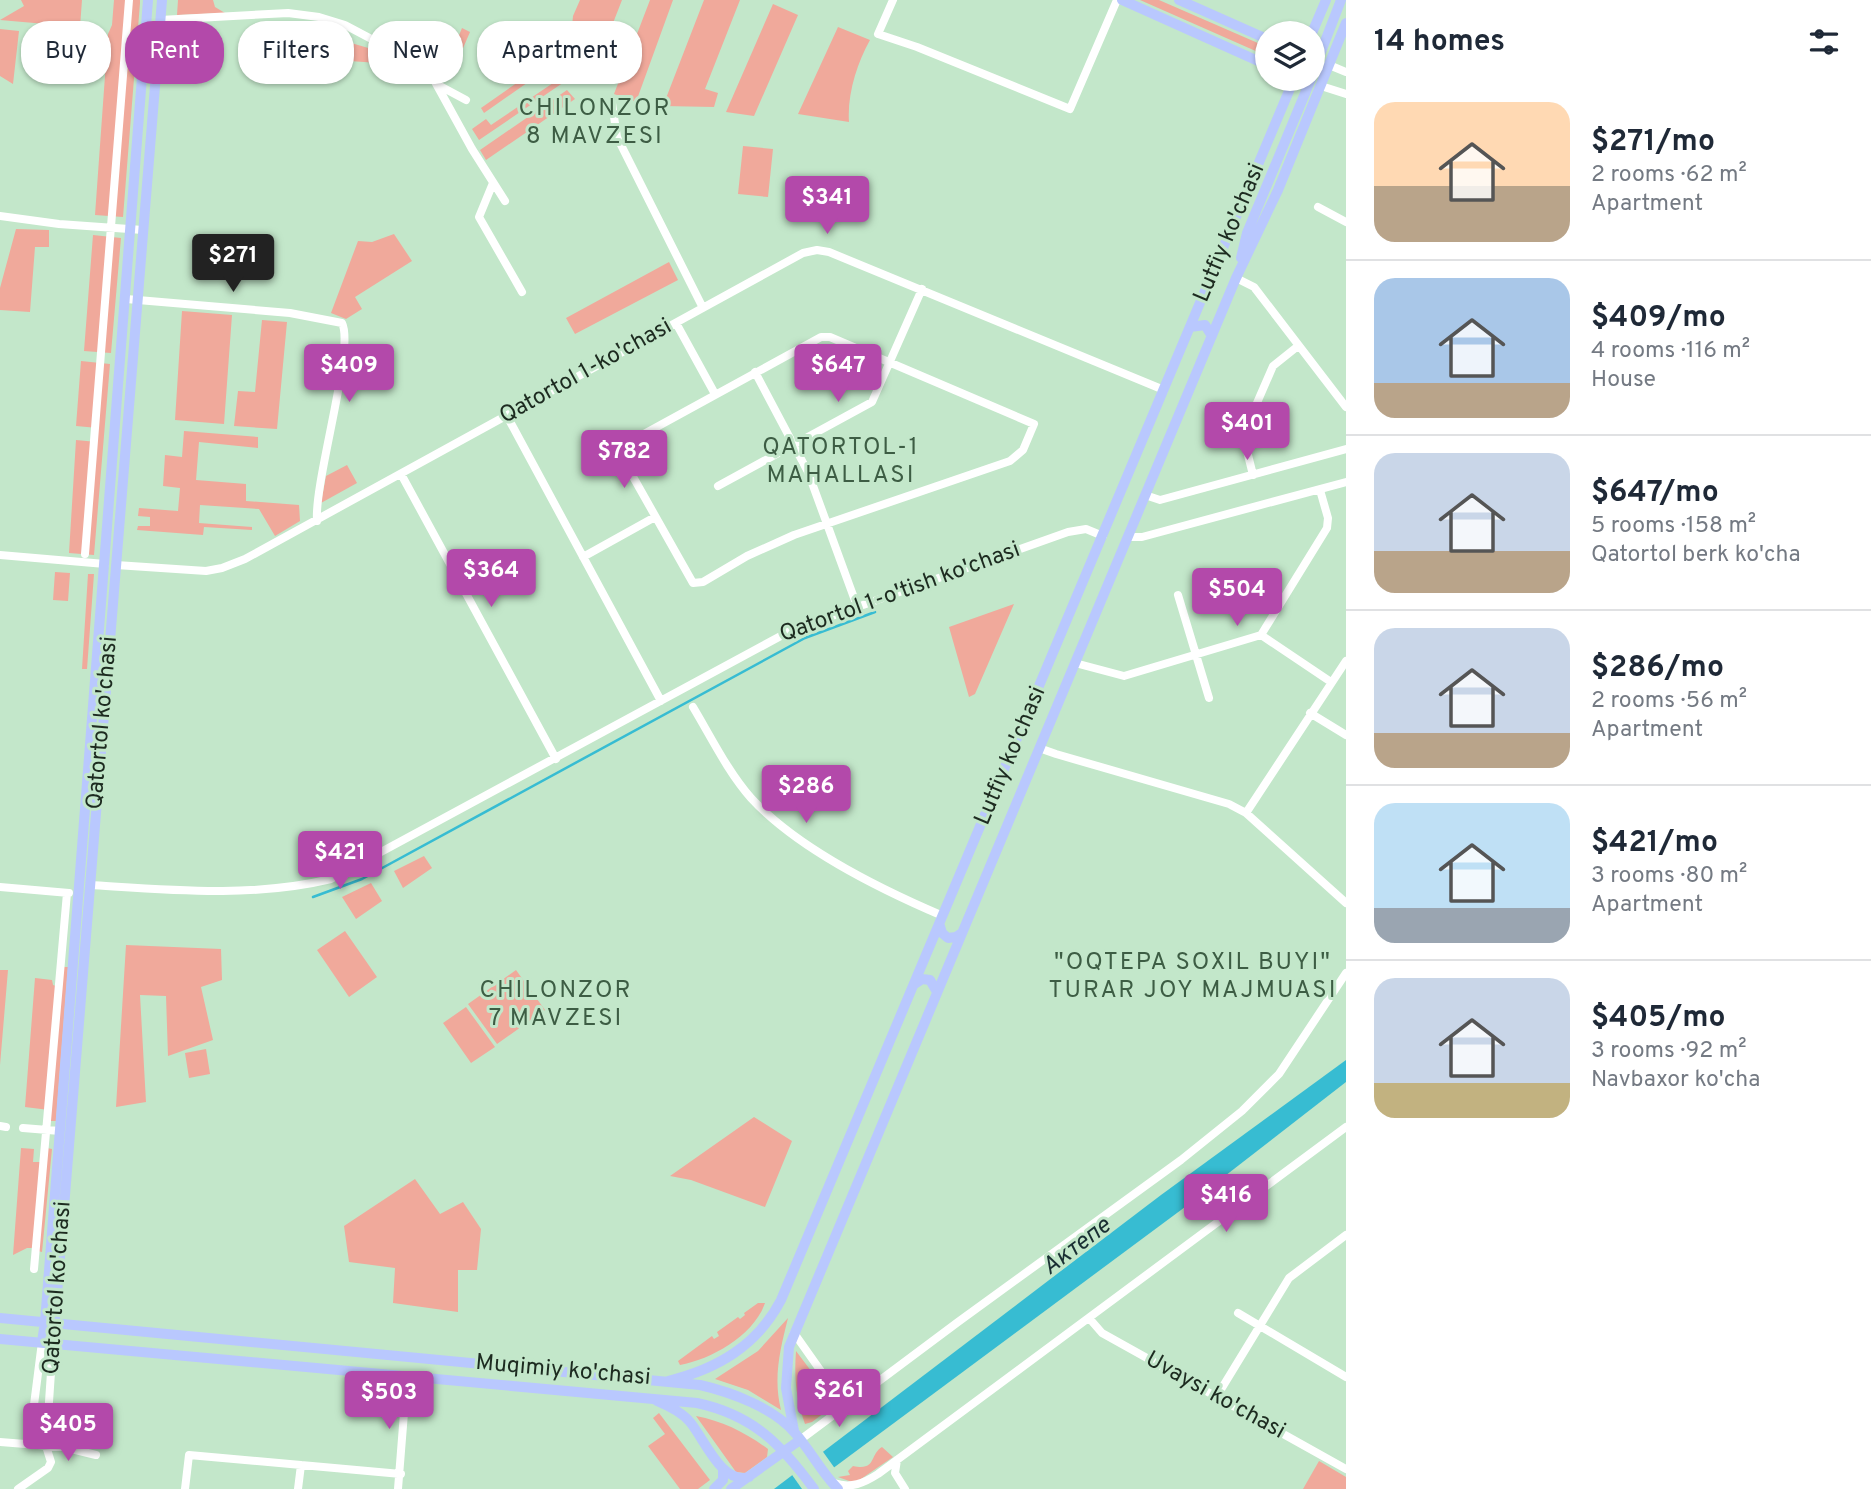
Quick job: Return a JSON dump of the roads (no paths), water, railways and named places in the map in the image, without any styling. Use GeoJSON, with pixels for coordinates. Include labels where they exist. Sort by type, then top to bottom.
{"type":"FeatureCollection","features":[{"type":"Feature","properties":{"kind":"main road","name":"Qatortol ko'chasi"},"geometry":{"type":"LineString","coordinates":[[137,230],[148,0]]}},
{"type":"Feature","properties":{"kind":"main road","name":"Qatortol ko'chasi"},"geometry":{"type":"LineString","coordinates":[[47,1343],[131,299],[162,0]]}},
{"type":"Feature","properties":{"kind":"main road"},"geometry":{"type":"LineString","coordinates":[[1119,0],[1255,60]]}},
{"type":"Feature","properties":{"kind":"main road"},"geometry":{"type":"LineString","coordinates":[[1179,0],[1255,33]]}},
{"type":"Feature","properties":{"kind":"main road"},"geometry":{"type":"LineString","coordinates":[[1317,21],[1326,0]]}},
{"type":"Feature","properties":{"kind":"main road","name":"Lutfiy ko'chasi"},"geometry":{"type":"LineString","coordinates":[[1325,36],[1341,0]]}},
{"type":"Feature","properties":{"kind":"main road","name":"Lutfiy ko'chasi"},"geometry":{"type":"LineString","coordinates":[[1325,69],[1329,65],[1346,23]]}},
{"type":"Feature","properties":{"kind":"main road"},"geometry":{"type":"LineString","coordinates":[[1325,63],[1329,65]]}},
{"type":"Feature","properties":{"kind":"main road","name":"Lutfiy ko'chasi"},"geometry":{"type":"LineString","coordinates":[[668,1381],[704,1370],[736,1353],[750,1342],[773,1315],[797,1265],[916,983],[1289,91]]}},
{"type":"Feature","properties":{"kind":"main road","name":"Lutfiy ko'chasi"},"geometry":{"type":"LineString","coordinates":[[797,1436],[785,1378],[786,1360],[794,1333],[1236,278],[1257,238],[1308,91]]}},
{"type":"Feature","properties":{"kind":"main road"},"geometry":{"type":"LineString","coordinates":[[1190,327],[1205,325],[1212,336]]}},
{"type":"Feature","properties":{"kind":"main road"},"geometry":{"type":"LineString","coordinates":[[942,921],[942,933],[948,938],[962,933]]}},
{"type":"Feature","properties":{"kind":"main road"},"geometry":{"type":"LineString","coordinates":[[916,983],[922,979],[930,980],[937,992]]}},
{"type":"Feature","properties":{"kind":"main road","name":"Muqimiy ko'chasi"},"geometry":{"type":"LineString","coordinates":[[0,1318],[700,1385],[731,1393],[765,1411],[797,1436],[838,1489]]}},
{"type":"Feature","properties":{"kind":"main road"},"geometry":{"type":"LineString","coordinates":[[205,1357],[206,1337]]}},
{"type":"Feature","properties":{"kind":"main road","name":"Muqimiy ko'chasi"},"geometry":{"type":"LineString","coordinates":[[0,1339],[697,1402],[726,1411],[754,1425],[785,1451],[813,1489]]}},
{"type":"Feature","properties":{"kind":"main road"},"geometry":{"type":"LineString","coordinates":[[393,1374],[388,1370],[387,1364],[390,1358],[396,1355]]}},
{"type":"Feature","properties":{"kind":"main road"},"geometry":{"type":"LineString","coordinates":[[644,1397],[685,1417],[723,1469],[733,1477],[749,1477]]}},
{"type":"Feature","properties":{"kind":"main road"},"geometry":{"type":"LineString","coordinates":[[731,1489],[785,1451],[797,1436]]}},
{"type":"Feature","properties":{"kind":"main road"},"geometry":{"type":"LineString","coordinates":[[715,1489],[723,1480],[723,1469]]}},
{"type":"Feature","properties":{"kind":"street"},"geometry":{"type":"LineString","coordinates":[[85,554],[129,0]]}},
{"type":"Feature","properties":{"kind":"street"},"geometry":{"type":"LineString","coordinates":[[893,0],[878,34],[925,50],[1070,109],[1119,0]]}},
{"type":"Feature","properties":{"kind":"street"},"geometry":{"type":"LineString","coordinates":[[160,20],[288,13],[319,17],[345,25],[418,63],[431,73],[472,149],[505,201]]}},
{"type":"Feature","properties":{"kind":"street"},"geometry":{"type":"LineString","coordinates":[[1329,65],[1346,72]]}},
{"type":"Feature","properties":{"kind":"street"},"geometry":{"type":"LineString","coordinates":[[438,85],[466,100]]}},
{"type":"Feature","properties":{"kind":"street"},"geometry":{"type":"LineString","coordinates":[[1325,85],[1346,94]]}},
{"type":"Feature","properties":{"kind":"street"},"geometry":{"type":"LineString","coordinates":[[612,103],[617,137],[703,308]]}},
{"type":"Feature","properties":{"kind":"street"},"geometry":{"type":"LineString","coordinates":[[494,183],[479,218],[522,292]]}},
{"type":"Feature","properties":{"kind":"street"},"geometry":{"type":"LineString","coordinates":[[1318,207],[1346,222]]}},
{"type":"Feature","properties":{"kind":"street"},"geometry":{"type":"LineString","coordinates":[[0,216],[137,230]]}},
{"type":"Feature","properties":{"kind":"street","name":"Qatortol 1-ko'chasi"},"geometry":{"type":"LineString","coordinates":[[0,555],[110,565],[218,570],[317,522],[803,253],[817,250],[829,252],[922,289],[1164,390]]}},
{"type":"Feature","properties":{"kind":"street"},"geometry":{"type":"LineString","coordinates":[[1236,278],[1254,287],[1346,407]]}},
{"type":"Feature","properties":{"kind":"street"},"geometry":{"type":"LineString","coordinates":[[718,486],[872,402],[922,289]]}},
{"type":"Feature","properties":{"kind":"street"},"geometry":{"type":"LineString","coordinates":[[131,299],[290,313],[342,323],[345,333],[341,371],[325,458],[317,522]]}},
{"type":"Feature","properties":{"kind":"street"},"geometry":{"type":"LineString","coordinates":[[676,323],[715,394]]}},
{"type":"Feature","properties":{"kind":"street"},"geometry":{"type":"LineString","coordinates":[[826,336],[890,363],[1034,424],[1020,454],[1010,461],[770,545],[696,584],[690,580],[623,459],[621,448],[627,442],[817,338],[826,336]]}},
{"type":"Feature","properties":{"kind":"street"},"geometry":{"type":"LineString","coordinates":[[1253,475],[1242,435],[1273,366],[1298,346]]}},
{"type":"Feature","properties":{"kind":"street"},"geometry":{"type":"LineString","coordinates":[[755,372],[795,443],[857,606]]}},
{"type":"Feature","properties":{"kind":"street"},"geometry":{"type":"LineString","coordinates":[[507,416],[661,701]]}},
{"type":"Feature","properties":{"kind":"street"},"geometry":{"type":"LineString","coordinates":[[1145,495],[1160,499],[1346,449]]}},
{"type":"Feature","properties":{"kind":"street"},"geometry":{"type":"LineString","coordinates":[[401,474],[556,759]]}},
{"type":"Feature","properties":{"kind":"street"},"geometry":{"type":"LineString","coordinates":[[1128,537],[1142,537],[1346,482]]}},
{"type":"Feature","properties":{"kind":"street"},"geometry":{"type":"LineString","coordinates":[[1075,663],[1124,676],[1261,635],[1327,528],[1328,518],[1320,490]]}},
{"type":"Feature","properties":{"kind":"street"},"geometry":{"type":"LineString","coordinates":[[583,557],[655,517]]}},
{"type":"Feature","properties":{"kind":"street","name":"Qatortol 1-o'tish ko'chasi"},"geometry":{"type":"LineString","coordinates":[[0,887],[67,893],[84,890],[247,891],[284,888],[331,879],[790,631],[1068,532],[1086,529],[1103,536]]}},
{"type":"Feature","properties":{"kind":"street"},"geometry":{"type":"LineString","coordinates":[[1178,595],[1209,698]]}},
{"type":"Feature","properties":{"kind":"street"},"geometry":{"type":"LineString","coordinates":[[1261,635],[1331,682]]}},
{"type":"Feature","properties":{"kind":"street"},"geometry":{"type":"LineString","coordinates":[[1246,813],[1346,661]]}},
{"type":"Feature","properties":{"kind":"street"},"geometry":{"type":"LineString","coordinates":[[693,707],[744,789],[768,814],[807,843],[942,921]]}},
{"type":"Feature","properties":{"kind":"street"},"geometry":{"type":"LineString","coordinates":[[1310,713],[1346,735]]}},
{"type":"Feature","properties":{"kind":"street"},"geometry":{"type":"LineString","coordinates":[[1039,748],[1229,804],[1246,813],[1346,904]]}},
{"type":"Feature","properties":{"kind":"street"},"geometry":{"type":"LineString","coordinates":[[34,1269],[67,893]]}},
{"type":"Feature","properties":{"kind":"street"},"geometry":{"type":"LineString","coordinates":[[797,1436],[860,1395],[1181,1160],[1251,1104],[1279,1074],[1346,973]]}},
{"type":"Feature","properties":{"kind":"street"},"geometry":{"type":"LineString","coordinates":[[827,1478],[837,1485],[852,1487],[881,1472],[1346,1127]]}},
{"type":"Feature","properties":{"kind":"street"},"geometry":{"type":"LineString","coordinates":[[23,1128],[65,1131]]}},
{"type":"Feature","properties":{"kind":"street"},"geometry":{"type":"LineString","coordinates":[[1217,1396],[1292,1275],[1346,1235]]}},
{"type":"Feature","properties":{"kind":"street"},"geometry":{"type":"LineString","coordinates":[[1238,1313],[1346,1377]]}},
{"type":"Feature","properties":{"kind":"street","name":"Uvaysi ko'chasi"},"geometry":{"type":"LineString","coordinates":[[1089,1318],[1102,1333],[1346,1469]]}},
{"type":"Feature","properties":{"kind":"street"},"geometry":{"type":"LineString","coordinates":[[794,1333],[835,1391],[847,1397],[860,1395]]}},
{"type":"Feature","properties":{"kind":"street","name":"Qatortol ko'chasi"},"geometry":{"type":"LineString","coordinates":[[29,1444],[47,1343]]}},
{"type":"Feature","properties":{"kind":"street","name":"Qatortol ko'chasi"},"geometry":{"type":"LineString","coordinates":[[18,1489],[48,1468],[51,1457],[46,1446],[47,1343]]}},
{"type":"Feature","properties":{"kind":"street"},"geometry":{"type":"LineString","coordinates":[[398,1489],[408,1376]]}},
{"type":"Feature","properties":{"kind":"street"},"geometry":{"type":"LineString","coordinates":[[0,1441],[62,1447],[96,1455]]}},
{"type":"Feature","properties":{"kind":"street"},"geometry":{"type":"LineString","coordinates":[[185,1489],[189,1455],[401,1474]]}},
{"type":"Feature","properties":{"kind":"street"},"geometry":{"type":"LineString","coordinates":[[897,1460],[894,1469],[897,1479]]}},
{"type":"Feature","properties":{"kind":"street"},"geometry":{"type":"LineString","coordinates":[[298,1489],[301,1465]]}},
{"type":"Feature","properties":{"kind":"street"},"geometry":{"type":"LineString","coordinates":[[881,1472],[891,1472],[905,1489]]}},
{"type":"Feature","properties":{"kind":"water"},"geometry":{"type":"Polygon","coordinates":[[[1346,1060],[1346,1082],[1181,1210],[805,1489],[774,1489],[1161,1195],[1346,1060]]]}},
{"type":"Feature","properties":{"kind":"waterway"},"geometry":{"type":"LineString","coordinates":[[313,897],[362,879],[805,638],[875,612]]}},
{"type":"Feature","properties":{"kind":"district","name":"CHILONZOR 8 MAVZESI"},"geometry":{"type":"Point","coordinates":[595,123]}},
{"type":"Feature","properties":{"kind":"district","name":"QATORTOL-1 MAHALLASI"},"geometry":{"type":"Point","coordinates":[841,462]}},
{"type":"Feature","properties":{"kind":"district","name":"\"OQTEPA SOXIL BUYI\" TURAR JOY MAJMUASI"},"geometry":{"type":"Point","coordinates":[1193,977]}},
{"type":"Feature","properties":{"kind":"district","name":"CHILONZOR 7 MAVZESI"},"geometry":{"type":"Point","coordinates":[556,1005]}},
{"type":"Feature","properties":{"kind":"water label","name":"Актепе"},"geometry":{"type":"Point","coordinates":[1077,1247]}}]}
